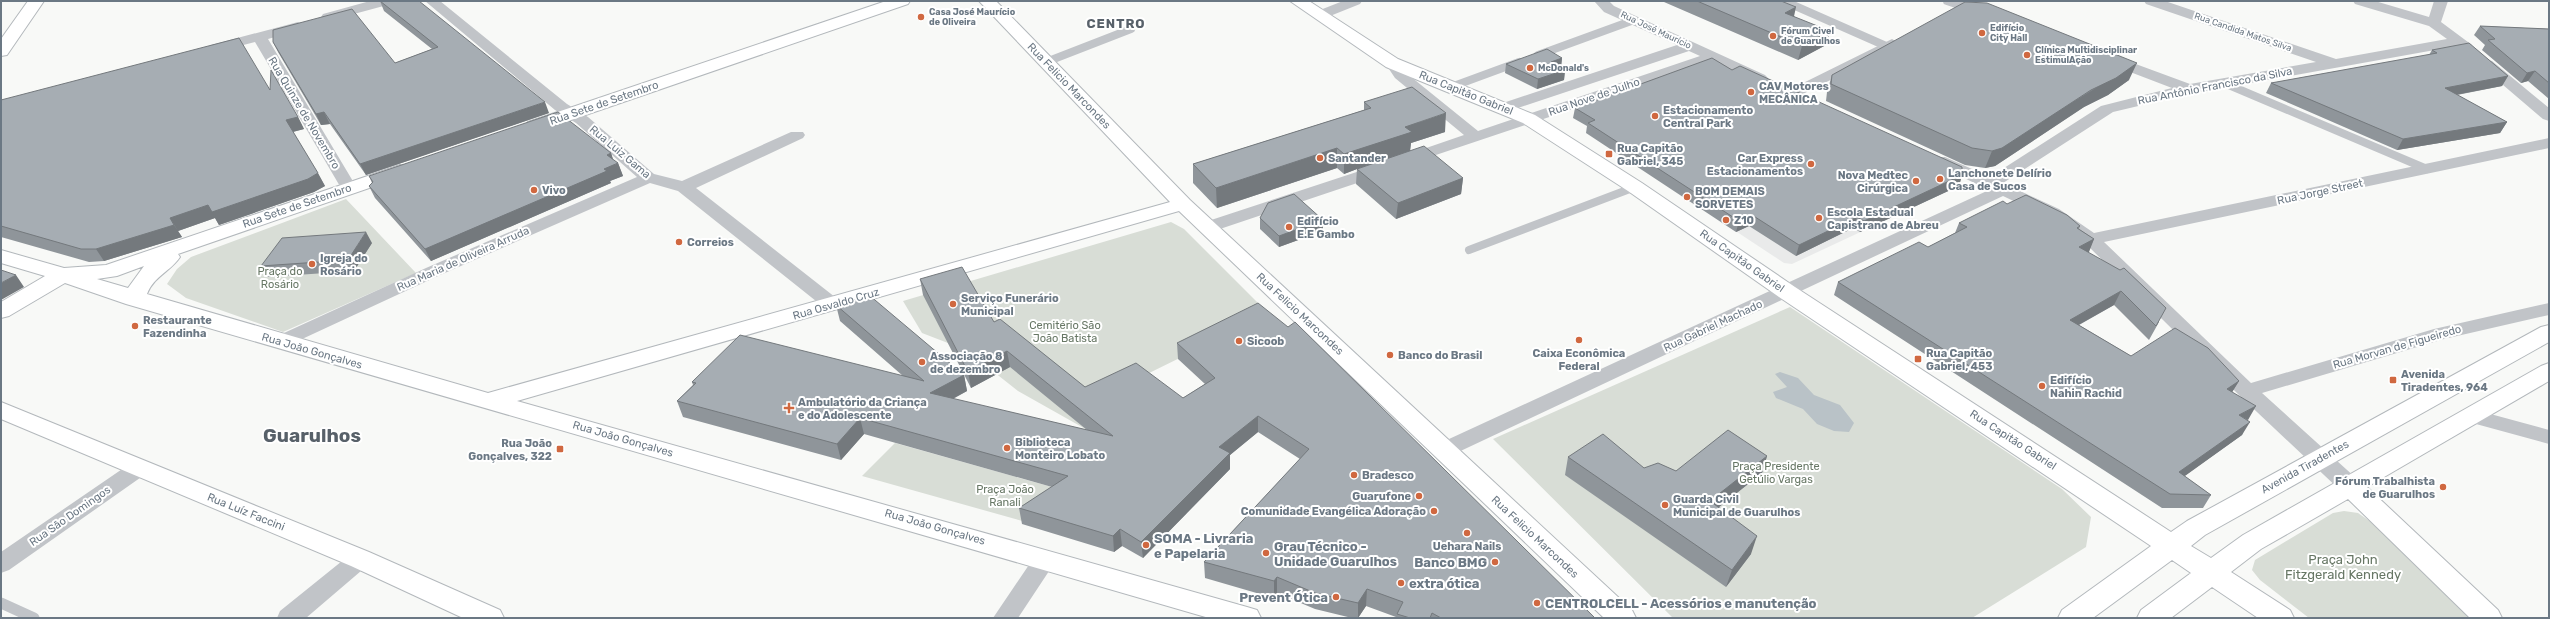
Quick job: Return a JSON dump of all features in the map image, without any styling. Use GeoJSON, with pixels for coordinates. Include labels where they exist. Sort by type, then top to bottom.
{"type":"FeatureCollection","features":[{"type":"Feature","properties":{"kind":"main road"},"geometry":{"type":"LineString","coordinates":[[1,50],[36,1]]}},
{"type":"Feature","properties":{"kind":"main road","name":"Rua Sete de Setembro"},"geometry":{"type":"LineString","coordinates":[[522,130],[902,1]]}},
{"type":"Feature","properties":{"kind":"main road","name":"Rua Felicio Marcondes"},"geometry":{"type":"LineString","coordinates":[[987,1],[1183,204],[1622,618]]}},
{"type":"Feature","properties":{"kind":"main road","name":"Rua Capitão Gabriel"},"geometry":{"type":"LineString","coordinates":[[1298,1],[1392,63],[1528,119],[1635,186],[1787,292],[2174,546],[2280,618]]}},
{"type":"Feature","properties":{"kind":"main road","name":"Rua Sete de Setembro"},"geometry":{"type":"LineString","coordinates":[[63,276],[109,271],[417,166]]}},
{"type":"Feature","properties":{"kind":"main road","name":"Rua Osvaldo Cruz"},"geometry":{"type":"LineString","coordinates":[[489,401],[833,305],[1183,204]]}},
{"type":"Feature","properties":{"kind":"main road","name":"Rua Sete de Setembro"},"geometry":{"type":"LineString","coordinates":[[134,299],[137,288],[155,266],[193,242]]}},
{"type":"Feature","properties":{"kind":"main road","name":"Rua João Gonçalves"},"geometry":{"type":"LineString","coordinates":[[1,256],[134,299],[280,342],[1045,558],[1247,618]]}},
{"type":"Feature","properties":{"kind":"main road"},"geometry":{"type":"LineString","coordinates":[[1,310],[63,276]]}},
{"type":"Feature","properties":{"kind":"main road","name":"Avenida Tiradentes"},"geometry":{"type":"LineString","coordinates":[[2072,618],[2174,546],[2196,528],[2549,332]]}},
{"type":"Feature","properties":{"kind":"main road"},"geometry":{"type":"LineString","coordinates":[[2150,618],[2213,573],[2252,542],[2549,371]]}},
{"type":"Feature","properties":{"kind":"main road","name":"Rua Luíz Faccini"},"geometry":{"type":"LineString","coordinates":[[1,410],[360,559],[490,618]]}},
{"type":"Feature","properties":{"kind":"main road"},"geometry":{"type":"LineString","coordinates":[[2349,486],[2488,618]]}},
{"type":"Feature","properties":{"kind":"street"},"geometry":{"type":"LineString","coordinates":[[199,52],[386,1]]}},
{"type":"Feature","properties":{"kind":"street","name":"Rua Luiz Gama"},"geometry":{"type":"LineString","coordinates":[[432,1],[572,114],[648,178],[684,187],[833,305]]}},
{"type":"Feature","properties":{"kind":"street"},"geometry":{"type":"LineString","coordinates":[[1320,15],[1355,1]]}},
{"type":"Feature","properties":{"kind":"street","name":"Rua José Maurício"},"geometry":{"type":"LineString","coordinates":[[1601,1],[1609,9],[1816,103]]}},
{"type":"Feature","properties":{"kind":"street","name":"Rua Candida Matos Silva"},"geometry":{"type":"LineString","coordinates":[[2151,1],[2335,63]]}},
{"type":"Feature","properties":{"kind":"street"},"geometry":{"type":"LineString","coordinates":[[2360,1],[2434,23],[2460,41],[2549,116]]}},
{"type":"Feature","properties":{"kind":"street"},"geometry":{"type":"LineString","coordinates":[[2434,23],[2441,1]]}},
{"type":"Feature","properties":{"kind":"street"},"geometry":{"type":"LineString","coordinates":[[1945,17],[1974,7]]}},
{"type":"Feature","properties":{"kind":"street","name":"Rua Quinze de Novembro"},"geometry":{"type":"LineString","coordinates":[[259,36],[349,188]]}},
{"type":"Feature","properties":{"kind":"street"},"geometry":{"type":"LineString","coordinates":[[1783,88],[1886,46],[1906,36]]}},
{"type":"Feature","properties":{"kind":"street","name":"Rua Antônio Francisco da Silva"},"geometry":{"type":"LineString","coordinates":[[1997,187],[2107,109],[2121,104],[2189,89],[2460,41]]}},
{"type":"Feature","properties":{"kind":"street","name":"Rua Nove de Julho"},"geometry":{"type":"LineString","coordinates":[[1503,108],[1690,46]]}},
{"type":"Feature","properties":{"kind":"street"},"geometry":{"type":"LineString","coordinates":[[2097,55],[2189,89]]}},
{"type":"Feature","properties":{"kind":"street","name":"Rua Nove de Julho"},"geometry":{"type":"LineString","coordinates":[[1208,227],[1713,57]]}},
{"type":"Feature","properties":{"kind":"street"},"geometry":{"type":"LineString","coordinates":[[1392,63],[1400,75],[1476,137]]}},
{"type":"Feature","properties":{"kind":"street"},"geometry":{"type":"LineString","coordinates":[[684,187],[797,135]]}},
{"type":"Feature","properties":{"kind":"street","name":"Rua Jorge Street"},"geometry":{"type":"LineString","coordinates":[[2092,239],[2549,143]]}},
{"type":"Feature","properties":{"kind":"street"},"geometry":{"type":"LineString","coordinates":[[1928,155],[2053,213],[2092,239],[2247,391],[2349,486]]}},
{"type":"Feature","properties":{"kind":"street","name":"Rua Maria de Oliveira Arruda"},"geometry":{"type":"LineString","coordinates":[[280,342],[432,272],[648,178]]}},
{"type":"Feature","properties":{"kind":"street","name":"Rua Gabriel Machado"},"geometry":{"type":"LineString","coordinates":[[1444,450],[1787,292],[1997,187]]}},
{"type":"Feature","properties":{"kind":"street","name":"Rua Morvan de Figueiredo"},"geometry":{"type":"LineString","coordinates":[[2247,391],[2441,333],[2549,308]]}},
{"type":"Feature","properties":{"kind":"street"},"geometry":{"type":"LineString","coordinates":[[2472,416],[2549,437]]}},
{"type":"Feature","properties":{"kind":"street","name":"Rua São Domingos"},"geometry":{"type":"LineString","coordinates":[[1,564],[139,468]]}},
{"type":"Feature","properties":{"kind":"street"},"geometry":{"type":"LineString","coordinates":[[1005,618],[1045,558]]}},
{"type":"Feature","properties":{"kind":"street"},"geometry":{"type":"LineString","coordinates":[[289,618],[360,559]]}},
{"type":"Feature","properties":{"kind":"lane"},"geometry":{"type":"LineString","coordinates":[[1784,1],[1886,46]]}},
{"type":"Feature","properties":{"kind":"lane"},"geometry":{"type":"LineString","coordinates":[[1947,1],[1974,7]]}},
{"type":"Feature","properties":{"kind":"lane"},"geometry":{"type":"LineString","coordinates":[[1451,87],[1634,20]]}},
{"type":"Feature","properties":{"kind":"lane"},"geometry":{"type":"LineString","coordinates":[[1046,62],[1131,29]]}},
{"type":"Feature","properties":{"kind":"lane"},"geometry":{"type":"LineString","coordinates":[[2224,83],[2427,169]]}},
{"type":"Feature","properties":{"kind":"lane"},"geometry":{"type":"LineString","coordinates":[[1469,250],[1635,186]]}},
{"type":"Feature","properties":{"kind":"lane"},"geometry":{"type":"LineString","coordinates":[[1,603],[34,618]]}},
{"type":"Feature","properties":{"kind":"shaded area","name":"Escola Estadual Capistrano de Abreu"},"geometry":{"type":"Polygon","coordinates":[[[1834,177],[1899,214],[1792,264],[1784,263],[1728,226],[1834,177]]]}},
{"type":"Feature","properties":{"kind":"shaded area"},"geometry":{"type":"Polygon","coordinates":[[[1780,372],[1798,378],[1814,395],[1840,405],[1854,423],[1849,432],[1834,431],[1817,424],[1803,409],[1776,398],[1773,392],[1787,387],[1775,374],[1780,372]]]}},
{"type":"Feature","properties":{"kind":"green space","name":"Praça do Rosário"},"geometry":{"type":"Polygon","coordinates":[[[346,199],[416,273],[283,332],[186,298],[167,284],[177,269],[191,257],[346,199]]]}},
{"type":"Feature","properties":{"kind":"green space","name":"Cemitério São João Batista"},"geometry":{"type":"Polygon","coordinates":[[[1171,222],[1184,229],[1269,314],[1137,379],[1089,431],[1018,391],[966,350],[922,333],[903,301],[1171,222]]]}},
{"type":"Feature","properties":{"kind":"green space","name":"Praça Presidente Getúlio Vargas"},"geometry":{"type":"Polygon","coordinates":[[[1790,307],[2062,489],[2091,517],[2086,547],[1972,618],[1673,618],[1493,439],[1790,307]]]}},
{"type":"Feature","properties":{"kind":"green space","name":"Praça João Ranali"},"geometry":{"type":"Polygon","coordinates":[[[895,443],[1070,492],[1026,522],[862,476],[895,443]]]}},
{"type":"Feature","properties":{"kind":"green space","name":"Praça John Fitzgerald Kennedy"},"geometry":{"type":"Polygon","coordinates":[[[2344,511],[2358,513],[2371,522],[2472,618],[2309,618],[2260,580],[2252,570],[2255,560],[2333,513],[2344,511]]]}},
{"type":"Feature","properties":{"kind":"building"},"geometry":{"type":"Polygon","coordinates":[[[380,1],[419,1],[545,102],[360,164],[324,112],[316,114],[273,42],[273,30],[352,9],[395,63],[438,47],[380,1]]]}},
{"type":"Feature","properties":{"kind":"building"},"geometry":{"type":"Polygon","coordinates":[[[1697,1],[1781,1],[1796,7],[1785,13],[1830,31],[1802,46],[1697,1]]]}},
{"type":"Feature","properties":{"kind":"building"},"geometry":{"type":"Polygon","coordinates":[[[1965,2],[1987,3],[2137,63],[2116,78],[2091,90],[2002,148],[1992,151],[1972,148],[1831,84],[1832,75],[1965,2]]]}},
{"type":"Feature","properties":{"kind":"building"},"geometry":{"type":"Polygon","coordinates":[[[2480,26],[2549,29],[2549,83],[2535,71],[2527,73],[2488,40],[2495,39],[2480,26]]]}},
{"type":"Feature","properties":{"kind":"building"},"geometry":{"type":"Polygon","coordinates":[[[239,38],[270,90],[271,70],[298,117],[286,120],[318,173],[308,179],[212,212],[208,205],[170,218],[174,225],[96,249],[81,249],[1,226],[1,100],[239,38]]]}},
{"type":"Feature","properties":{"kind":"building"},"geometry":{"type":"Polygon","coordinates":[[[2469,43],[2508,76],[2445,88],[2507,122],[2403,139],[2271,83],[2437,53],[2432,50],[2469,43]]]}},
{"type":"Feature","properties":{"kind":"building"},"geometry":{"type":"Polygon","coordinates":[[[1547,49],[1562,58],[1551,62],[1565,70],[1538,79],[1506,64],[1547,49]]]}},
{"type":"Feature","properties":{"kind":"building"},"geometry":{"type":"Polygon","coordinates":[[[1712,58],[1732,70],[1740,66],[1962,167],[1962,175],[1864,221],[1857,217],[1799,245],[1752,215],[1739,221],[1588,123],[1595,120],[1575,108],[1712,58]]]}},
{"type":"Feature","properties":{"kind":"building"},"geometry":{"type":"Polygon","coordinates":[[[1412,87],[1446,113],[1405,127],[1412,132],[1344,154],[1337,148],[1216,188],[1193,164],[1371,108],[1364,102],[1412,87]]]}},
{"type":"Feature","properties":{"kind":"building"},"geometry":{"type":"Polygon","coordinates":[[[558,112],[611,153],[607,155],[618,163],[604,169],[607,171],[425,249],[369,186],[373,182],[369,176],[558,112]]]}},
{"type":"Feature","properties":{"kind":"building"},"geometry":{"type":"Polygon","coordinates":[[[1424,146],[1463,178],[1398,203],[1357,169],[1424,146]]]}},
{"type":"Feature","properties":{"kind":"building"},"geometry":{"type":"Polygon","coordinates":[[[1294,194],[1323,220],[1279,236],[1260,218],[1268,203],[1294,194]]]}},
{"type":"Feature","properties":{"kind":"building"},"geometry":{"type":"Polygon","coordinates":[[[2026,195],[2067,215],[2080,226],[2077,228],[2094,239],[2079,247],[2120,270],[2124,268],[2166,308],[2156,326],[2121,291],[2070,320],[2131,356],[2175,328],[2208,348],[2239,381],[2227,389],[2256,406],[2239,415],[2250,422],[2179,472],[2211,495],[2170,494],[1838,282],[1919,242],[1928,247],[1967,227],[1959,223],[2003,201],[2007,204],[2026,195]]]}},
{"type":"Feature","properties":{"kind":"building"},"geometry":{"type":"Polygon","coordinates":[[[366,232],[348,260],[261,266],[282,238],[366,232]]]}},
{"type":"Feature","properties":{"kind":"building"},"geometry":{"type":"Polygon","coordinates":[[[962,267],[994,322],[1000,319],[1085,387],[1136,363],[1183,398],[1215,378],[1177,343],[1258,303],[1288,327],[1295,322],[1595,618],[1441,618],[1432,613],[1430,618],[1410,618],[1397,614],[1403,602],[1367,589],[1358,603],[1315,593],[1277,577],[1274,581],[1204,562],[1309,449],[1258,416],[1219,447],[1230,453],[1141,542],[1120,529],[1113,536],[1019,508],[1068,476],[860,418],[837,444],[677,401],[696,383],[692,382],[740,335],[924,381],[836,305],[869,295],[964,375],[930,393],[1113,436],[1007,351],[968,372],[920,279],[962,267]]]}},
{"type":"Feature","properties":{"kind":"building"},"geometry":{"type":"Polygon","coordinates":[[[1,270],[16,275],[1,283],[1,270]]]}},
{"type":"Feature","properties":{"kind":"building","name":"Guarda Civil Municipal de Guarulhos"},"geometry":{"type":"Polygon","coordinates":[[[1728,430],[1767,456],[1710,501],[1757,536],[1732,570],[1568,457],[1603,434],[1644,468],[1658,463],[1676,471],[1728,430]]]}},
{"type":"Feature","properties":{"kind":"place","name":"Casa José Maurício de Oliveira"},"geometry":{"type":"Point","coordinates":[921,17]}},
{"type":"Feature","properties":{"kind":"place","name":"Edifício City Hall"},"geometry":{"type":"Point","coordinates":[1982,33]}},
{"type":"Feature","properties":{"kind":"place","name":"Fórum Civel de Guarulhos"},"geometry":{"type":"Point","coordinates":[1773,36]}},
{"type":"Feature","properties":{"kind":"place","name":"Clínica Multidisciplinar EstimulAção"},"geometry":{"type":"Point","coordinates":[2027,55]}},
{"type":"Feature","properties":{"kind":"place","name":"McDonald's"},"geometry":{"type":"Point","coordinates":[1530,68]}},
{"type":"Feature","properties":{"kind":"place","name":"CAV Motores MECÂNICA"},"geometry":{"type":"Point","coordinates":[1751,92]}},
{"type":"Feature","properties":{"kind":"place","name":"Estacionamento Central Park"},"geometry":{"type":"Point","coordinates":[1655,116]}},
{"type":"Feature","properties":{"kind":"place","name":"Rua Capitão Gabriel, 345"},"geometry":{"type":"Point","coordinates":[1609,154]}},
{"type":"Feature","properties":{"kind":"place","name":"Santander"},"geometry":{"type":"Point","coordinates":[1320,158]}},
{"type":"Feature","properties":{"kind":"place","name":"Car Express Estacionamentos"},"geometry":{"type":"Point","coordinates":[1811,164]}},
{"type":"Feature","properties":{"kind":"place","name":"Lanchonete Delírio Casa de Sucos"},"geometry":{"type":"Point","coordinates":[1940,179]}},
{"type":"Feature","properties":{"kind":"place","name":"Nova Medtec Cirúrgica"},"geometry":{"type":"Point","coordinates":[1916,181]}},
{"type":"Feature","properties":{"kind":"place","name":"Vivo"},"geometry":{"type":"Point","coordinates":[534,190]}},
{"type":"Feature","properties":{"kind":"place","name":"BOM DEMAIS SORVETES"},"geometry":{"type":"Point","coordinates":[1687,197]}},
{"type":"Feature","properties":{"kind":"place","name":"Escola Estadual Capistrano de Abreu"},"geometry":{"type":"Point","coordinates":[1819,218]}},
{"type":"Feature","properties":{"kind":"place","name":"Z10"},"geometry":{"type":"Point","coordinates":[1726,220]}},
{"type":"Feature","properties":{"kind":"place","name":"Edifício E.E Gambo"},"geometry":{"type":"Point","coordinates":[1289,227]}},
{"type":"Feature","properties":{"kind":"place","name":"Correios"},"geometry":{"type":"Point","coordinates":[679,242]}},
{"type":"Feature","properties":{"kind":"place","name":"Igreja do Rosário"},"geometry":{"type":"Point","coordinates":[312,264]}},
{"type":"Feature","properties":{"kind":"place","name":"Serviço Funerário Municipal"},"geometry":{"type":"Point","coordinates":[953,304]}},
{"type":"Feature","properties":{"kind":"place","name":"Restaurante Fazendinha"},"geometry":{"type":"Point","coordinates":[135,326]}},
{"type":"Feature","properties":{"kind":"place","name":"Caixa Econômica Federal"},"geometry":{"type":"Point","coordinates":[1579,340]}},
{"type":"Feature","properties":{"kind":"place","name":"Sicoob"},"geometry":{"type":"Point","coordinates":[1239,341]}},
{"type":"Feature","properties":{"kind":"place","name":"Banco do Brasil"},"geometry":{"type":"Point","coordinates":[1390,355]}},
{"type":"Feature","properties":{"kind":"place","name":"Rua Capitão Gabriel, 453"},"geometry":{"type":"Point","coordinates":[1918,359]}},
{"type":"Feature","properties":{"kind":"place","name":"Associação 8 de dezembro"},"geometry":{"type":"Point","coordinates":[922,362]}},
{"type":"Feature","properties":{"kind":"place","name":"Avenida Tiradentes, 964"},"geometry":{"type":"Point","coordinates":[2393,380]}},
{"type":"Feature","properties":{"kind":"place","name":"Edifício Nahin Rachid"},"geometry":{"type":"Point","coordinates":[2042,386]}},
{"type":"Feature","properties":{"kind":"place","name":"Ambulatório da Criança e do Adolescente"},"geometry":{"type":"Point","coordinates":[789,408]}},
{"type":"Feature","properties":{"kind":"place","name":"Biblioteca Monteiro Lobato"},"geometry":{"type":"Point","coordinates":[1007,448]}},
{"type":"Feature","properties":{"kind":"place","name":"Rua João Gonçalves, 322"},"geometry":{"type":"Point","coordinates":[560,449]}},
{"type":"Feature","properties":{"kind":"place","name":"Bradesco"},"geometry":{"type":"Point","coordinates":[1354,475]}},
{"type":"Feature","properties":{"kind":"place","name":"Fórum Trabalhista de Guarulhos"},"geometry":{"type":"Point","coordinates":[2443,487]}},
{"type":"Feature","properties":{"kind":"place","name":"Guarufone"},"geometry":{"type":"Point","coordinates":[1419,496]}},
{"type":"Feature","properties":{"kind":"place","name":"Guarda Civil Municipal de Guarulhos"},"geometry":{"type":"Point","coordinates":[1665,505]}},
{"type":"Feature","properties":{"kind":"place","name":"Comunidade Evangélica Adoração"},"geometry":{"type":"Point","coordinates":[1434,511]}},
{"type":"Feature","properties":{"kind":"place","name":"Uehara Nails"},"geometry":{"type":"Point","coordinates":[1467,533]}},
{"type":"Feature","properties":{"kind":"place","name":"SOMA - Livraria e Papelaria"},"geometry":{"type":"Point","coordinates":[1146,545]}},
{"type":"Feature","properties":{"kind":"place","name":"Grau Técnico - Unidade Guarulhos"},"geometry":{"type":"Point","coordinates":[1266,553]}},
{"type":"Feature","properties":{"kind":"place","name":"Banco BMG"},"geometry":{"type":"Point","coordinates":[1495,562]}},
{"type":"Feature","properties":{"kind":"place","name":"extra ótica"},"geometry":{"type":"Point","coordinates":[1401,583]}},
{"type":"Feature","properties":{"kind":"place","name":"Prevent Ótica"},"geometry":{"type":"Point","coordinates":[1336,597]}},
{"type":"Feature","properties":{"kind":"place","name":"CENTROLCELL - Acessórios e manutenção"},"geometry":{"type":"Point","coordinates":[1537,603]}},
{"type":"Feature","properties":{"kind":"district","name":"CENTRO"},"geometry":{"type":"Point","coordinates":[1116,23]}},
{"type":"Feature","properties":{"kind":"district","name":"Guarulhos"},"geometry":{"type":"Point","coordinates":[312,435]}}]}
